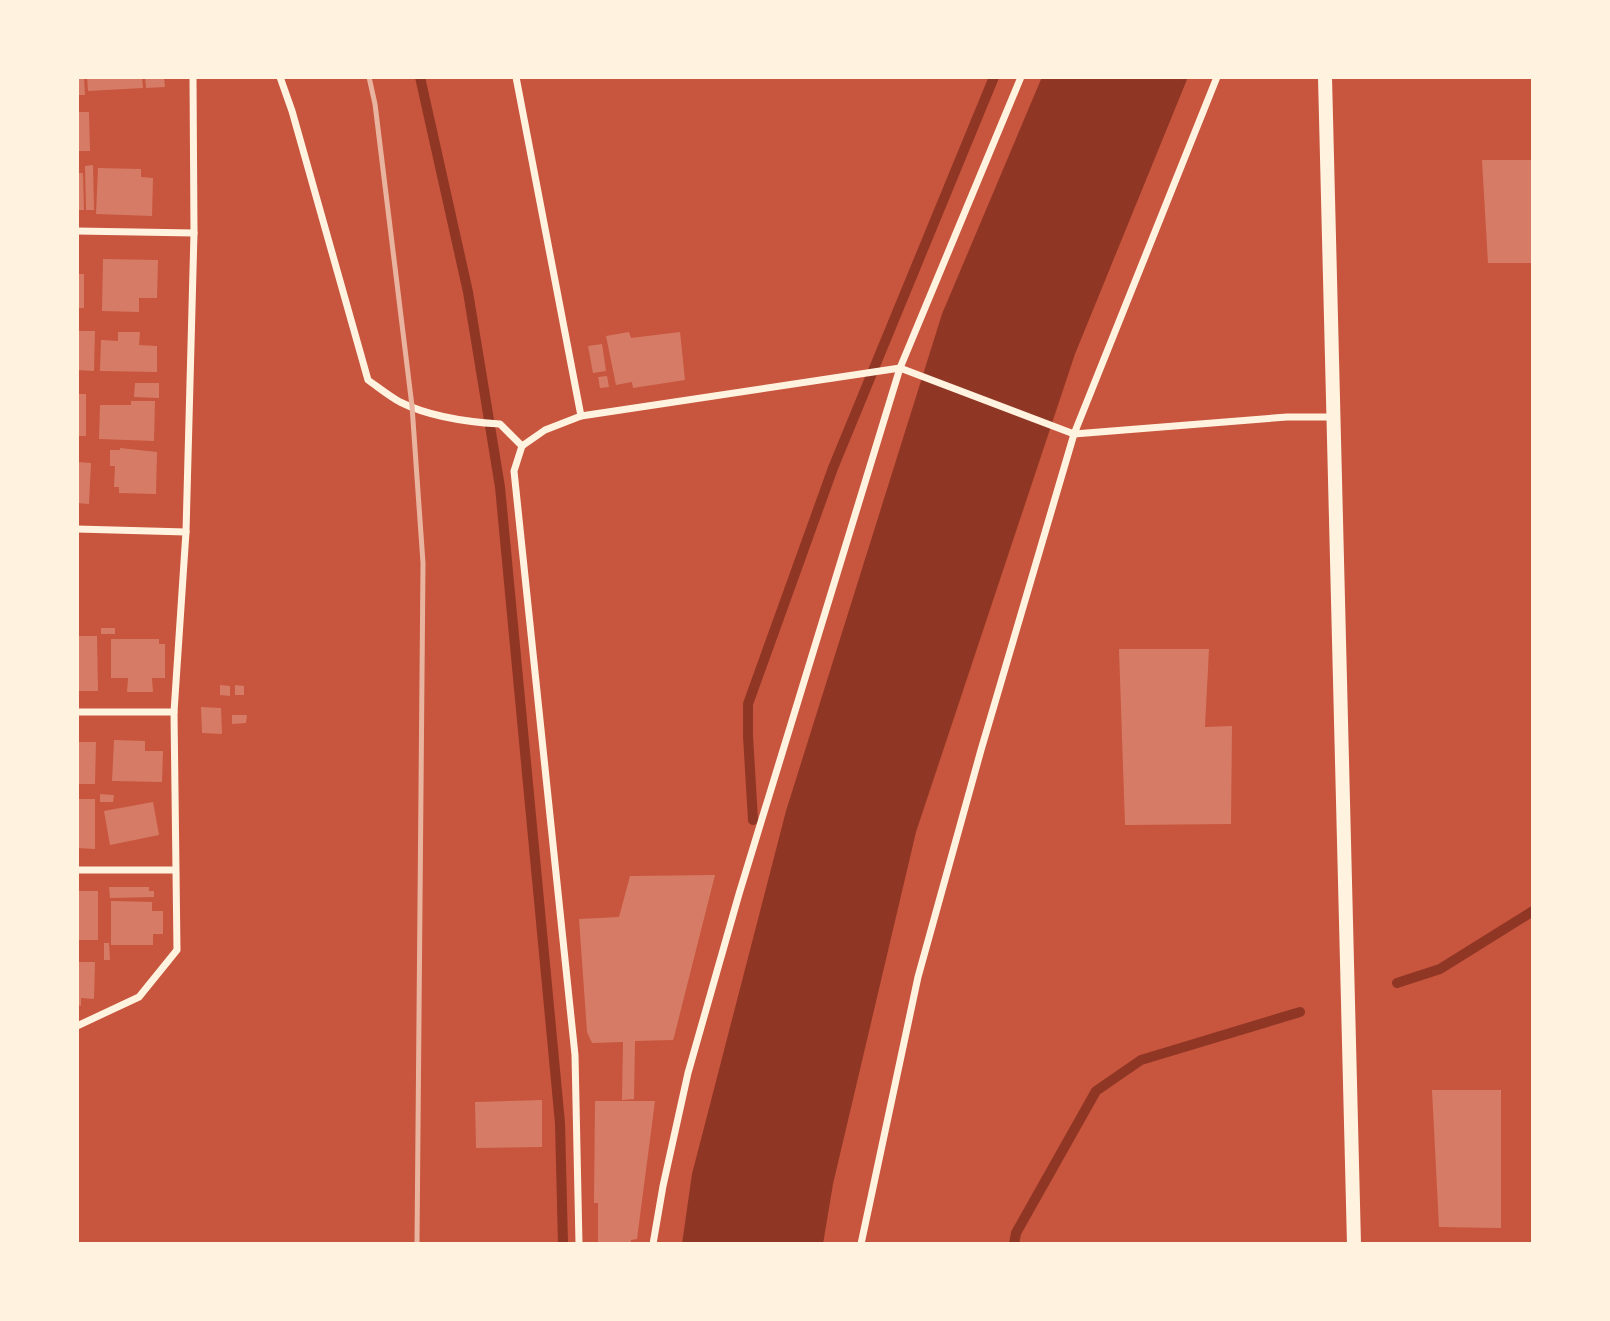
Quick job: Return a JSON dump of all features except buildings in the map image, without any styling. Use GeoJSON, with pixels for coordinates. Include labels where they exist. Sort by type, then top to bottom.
{"type":"FeatureCollection","features":[{"type":"Feature","properties":{"kind":"main road"},"geometry":{"type":"LineString","coordinates":[[1325,77],[1354,1244]]}},
{"type":"Feature","properties":{"kind":"street"},"geometry":{"type":"LineString","coordinates":[[77,1026],[139,997],[177,950],[174,712],[186,532],[194,233],[193,77]]}},
{"type":"Feature","properties":{"kind":"street"},"geometry":{"type":"LineString","coordinates":[[280,77],[368,380],[399,402],[464,422],[500,424],[522,446]]}},
{"type":"Feature","properties":{"kind":"street"},"geometry":{"type":"LineString","coordinates":[[516,77],[581,416]]}},
{"type":"Feature","properties":{"kind":"street"},"geometry":{"type":"LineString","coordinates":[[653,1244],[668,1161],[706,1009],[900,368],[1021,77]]}},
{"type":"Feature","properties":{"kind":"street"},"geometry":{"type":"LineString","coordinates":[[861,1244],[918,977],[981,750],[1074,434],[1217,77]]}},
{"type":"Feature","properties":{"kind":"street"},"geometry":{"type":"LineString","coordinates":[[77,230],[194,233]]}},
{"type":"Feature","properties":{"kind":"street"},"geometry":{"type":"LineString","coordinates":[[579,1244],[575,1055],[514,471],[522,446],[545,430],[581,416],[900,368],[1074,434],[1334,417]]}},
{"type":"Feature","properties":{"kind":"street"},"geometry":{"type":"LineString","coordinates":[[77,529],[186,532]]}},
{"type":"Feature","properties":{"kind":"street"},"geometry":{"type":"LineString","coordinates":[[77,712],[174,712]]}},
{"type":"Feature","properties":{"kind":"street"},"geometry":{"type":"LineString","coordinates":[[77,870],[175,870]]}},
{"type":"Feature","properties":{"kind":"shaded area"},"geometry":{"type":"Polygon","coordinates":[[[1042,77],[1188,77],[1075,354],[916,832],[833,1184],[823,1244],[682,1244],[692,1174],[786,811],[942,314],[1042,77]]]}},
{"type":"Feature","properties":{"kind":"waterway"},"geometry":{"type":"LineString","coordinates":[[420,77],[468,292],[500,487],[560,1123],[563,1244]]}},
{"type":"Feature","properties":{"kind":"waterway"},"geometry":{"type":"LineString","coordinates":[[753,820],[748,704],[833,468],[994,77]]}},
{"type":"Feature","properties":{"kind":"waterway"},"geometry":{"type":"LineString","coordinates":[[1397,983],[1440,969],[1533,911]]}},
{"type":"Feature","properties":{"kind":"waterway"},"geometry":{"type":"LineString","coordinates":[[1014,1244],[1016,1233],[1096,1091],[1141,1060],[1300,1012]]}},
{"type":"Feature","properties":{"kind":"railway"},"geometry":{"type":"LineString","coordinates":[[369,77],[375,104],[412,406],[423,563],[417,1244]]}}]}
